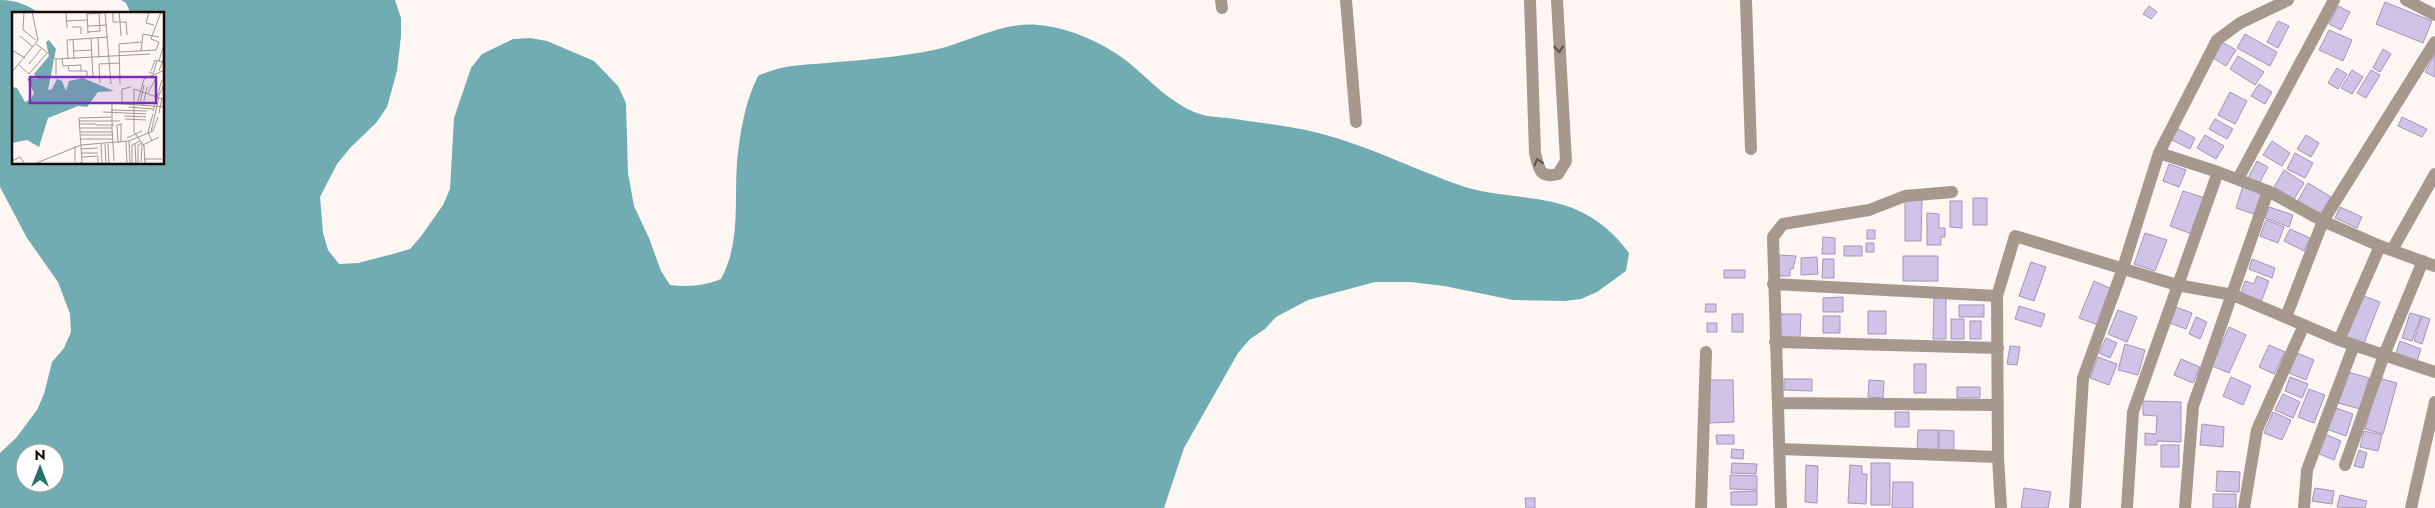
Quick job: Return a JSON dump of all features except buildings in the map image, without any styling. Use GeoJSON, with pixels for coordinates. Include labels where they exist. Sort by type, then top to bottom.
{"type":"FeatureCollection","features":[{"type":"Feature","properties":{"kind":"street"},"geometry":{"type":"LineString","coordinates":[[1346,0],[1356,122]]}},
{"type":"Feature","properties":{"kind":"street"},"geometry":{"type":"LineString","coordinates":[[1530,0],[1535,153],[1542,174],[1549,176],[1558,174],[1566,161],[1557,0]]}},
{"type":"Feature","properties":{"kind":"street"},"geometry":{"type":"LineString","coordinates":[[1746,0],[1752,149]]}},
{"type":"Feature","properties":{"kind":"street"},"geometry":{"type":"LineString","coordinates":[[2075,508],[2083,378],[2124,268],[2159,153],[2217,40],[2240,24],[2288,0]]}},
{"type":"Feature","properties":{"kind":"street"},"geometry":{"type":"LineString","coordinates":[[2238,179],[2334,0]]}},
{"type":"Feature","properties":{"kind":"street"},"geometry":{"type":"LineString","coordinates":[[2406,0],[2435,15]]}},
{"type":"Feature","properties":{"kind":"street"},"geometry":{"type":"LineString","coordinates":[[2286,317],[2323,221],[2435,42]]}},
{"type":"Feature","properties":{"kind":"street"},"geometry":{"type":"LineString","coordinates":[[2159,153],[2268,191],[2323,221],[2386,248],[2435,266]]}},
{"type":"Feature","properties":{"kind":"street"},"geometry":{"type":"LineString","coordinates":[[2126,508],[2133,412],[2218,172]]}},
{"type":"Feature","properties":{"kind":"street"},"geometry":{"type":"LineString","coordinates":[[2339,340],[2386,248],[2435,174]]}},
{"type":"Feature","properties":{"kind":"street"},"geometry":{"type":"LineString","coordinates":[[2186,508],[2193,406],[2268,191]]}},
{"type":"Feature","properties":{"kind":"street"},"geometry":{"type":"LineString","coordinates":[[1782,508],[1772,237],[1783,224],[1869,210],[1905,196],[1952,192]]}},
{"type":"Feature","properties":{"kind":"street"},"geometry":{"type":"LineString","coordinates":[[2001,508],[1998,457],[1997,296],[2015,236],[2177,285],[2233,295],[2339,340],[2435,372]]}},
{"type":"Feature","properties":{"kind":"street"},"geometry":{"type":"LineString","coordinates":[[2344,465],[2384,355],[2422,261]]}},
{"type":"Feature","properties":{"kind":"street"},"geometry":{"type":"LineString","coordinates":[[1773,284],[1997,296]]}},
{"type":"Feature","properties":{"kind":"street"},"geometry":{"type":"LineString","coordinates":[[2244,508],[2256,430],[2304,325]]}},
{"type":"Feature","properties":{"kind":"street"},"geometry":{"type":"LineString","coordinates":[[1775,342],[1998,348]]}},
{"type":"Feature","properties":{"kind":"street"},"geometry":{"type":"LineString","coordinates":[[2304,508],[2307,470],[2354,345]]}},
{"type":"Feature","properties":{"kind":"street"},"geometry":{"type":"LineString","coordinates":[[1701,508],[1706,352]]}},
{"type":"Feature","properties":{"kind":"street"},"geometry":{"type":"LineString","coordinates":[[2411,508],[2435,402]]}},
{"type":"Feature","properties":{"kind":"street"},"geometry":{"type":"LineString","coordinates":[[1778,403],[1998,405]]}},
{"type":"Feature","properties":{"kind":"street"},"geometry":{"type":"LineString","coordinates":[[1780,449],[1998,457]]}},
{"type":"Feature","properties":{"kind":"water"},"geometry":{"type":"Polygon","coordinates":[[[0,0],[22,4],[38,12],[12,12],[12,165],[165,165],[165,12],[130,12],[126,3],[121,0],[395,0],[401,18],[401,36],[397,71],[387,107],[376,123],[350,148],[337,164],[320,197],[323,233],[328,250],[339,264],[358,263],[410,249],[422,235],[443,205],[450,189],[454,118],[471,68],[482,54],[513,39],[530,38],[547,41],[594,61],[618,86],[626,103],[628,173],[634,206],[649,238],[661,271],[670,285],[690,286],[702,285],[721,279],[732,251],[740,140],[746,107],[758,76],[792,66],[880,58],[934,50],[998,29],[1025,25],[1049,26],[1097,42],[1128,62],[1180,105],[1200,114],[1306,130],[1327,135],[1465,187],[1479,191],[1562,204],[1598,222],[1629,253],[1626,271],[1597,292],[1581,299],[1565,301],[1513,300],[1444,286],[1410,282],[1375,282],[1308,300],[1276,317],[1265,329],[1250,339],[1238,353],[1184,448],[1164,508],[0,508],[0,453],[16,438],[37,410],[44,394],[52,362],[64,348],[71,332],[70,314],[58,282],[27,238],[0,187],[0,0]]]}}]}
